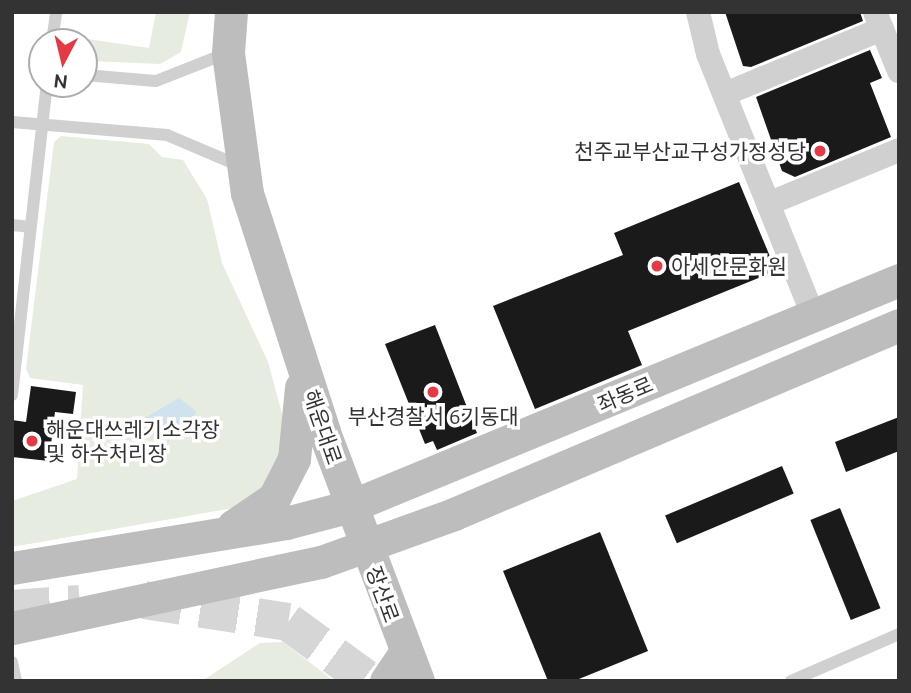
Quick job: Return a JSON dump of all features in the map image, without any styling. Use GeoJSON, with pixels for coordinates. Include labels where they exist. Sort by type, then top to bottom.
{"type":"FeatureCollection","features":[{"type":"Feature","properties":{"kind":"main road","name":"해운대로"},"geometry":{"type":"LineString","coordinates":[[231,12],[228,53],[242,167],[301,360],[351,506]]}},
{"type":"Feature","properties":{"kind":"main road","name":"좌동로"},"geometry":{"type":"LineString","coordinates":[[351,506],[812,313],[899,280]]}},
{"type":"Feature","properties":{"kind":"main road","name":"좌동로"},"geometry":{"type":"LineString","coordinates":[[366,546],[899,325]]}},
{"type":"Feature","properties":{"kind":"main road"},"geometry":{"type":"LineString","coordinates":[[217,535],[274,498],[294,459],[301,360]]}},
{"type":"Feature","properties":{"kind":"main road"},"geometry":{"type":"LineString","coordinates":[[12,568],[217,535],[351,506]]}},
{"type":"Feature","properties":{"kind":"main road","name":"장산로"},"geometry":{"type":"LineString","coordinates":[[351,506],[412,667]]}},
{"type":"Feature","properties":{"kind":"main road"},"geometry":{"type":"LineString","coordinates":[[12,628],[300,568],[366,546]]}},
{"type":"Feature","properties":{"kind":"main road"},"geometry":{"type":"LineString","coordinates":[[386,681],[412,667]]}},
{"type":"Feature","properties":{"kind":"street"},"geometry":{"type":"LineString","coordinates":[[698,12],[725,94],[812,313]]}},
{"type":"Feature","properties":{"kind":"street"},"geometry":{"type":"LineString","coordinates":[[725,94],[878,21],[899,71]]}},
{"type":"Feature","properties":{"kind":"street"},"geometry":{"type":"LineString","coordinates":[[770,203],[899,150]]}},
{"type":"Feature","properties":{"kind":"lane"},"geometry":{"type":"LineString","coordinates":[[98,76],[156,81],[228,53]]}},
{"type":"Feature","properties":{"kind":"lane"},"geometry":{"type":"LineString","coordinates":[[12,396],[45,98]]}},
{"type":"Feature","properties":{"kind":"lane"},"geometry":{"type":"LineString","coordinates":[[12,122],[167,135],[242,167]]}},
{"type":"Feature","properties":{"kind":"lane"},"geometry":{"type":"LineString","coordinates":[[12,225],[30,227]]}},
{"type":"Feature","properties":{"kind":"lane"},"geometry":{"type":"LineString","coordinates":[[791,681],[899,634]]}},
{"type":"Feature","properties":{"kind":"lane"},"geometry":{"type":"LineString","coordinates":[[12,662],[16,681]]}},
{"type":"Feature","properties":{"kind":"shaded area"},"geometry":{"type":"Polygon","coordinates":[[[156,12],[190,12],[181,52],[160,64],[98,61],[98,41],[149,48],[156,12]]]}},
{"type":"Feature","properties":{"kind":"shaded area"},"geometry":{"type":"Polygon","coordinates":[[[61,136],[149,144],[162,157],[183,160],[207,199],[222,263],[268,362],[287,432],[284,456],[250,505],[12,547],[12,501],[77,479],[83,385],[30,378],[26,369],[54,142],[61,136]]]}},
{"type":"Feature","properties":{"kind":"shaded area"},"geometry":{"type":"Polygon","coordinates":[[[283,642],[334,681],[202,681],[260,643],[283,642]]]}},
{"type":"Feature","properties":{"kind":"water"},"geometry":{"type":"Polygon","coordinates":[[[179,398],[196,411],[189,432],[173,432],[168,444],[156,434],[137,436],[138,422],[179,398]]]}},
{"type":"Feature","properties":{"kind":"building"},"geometry":{"type":"Polygon","coordinates":[[[725,12],[860,12],[863,21],[751,67],[743,66],[725,12]]]}},
{"type":"Feature","properties":{"kind":"building"},"geometry":{"type":"Polygon","coordinates":[[[870,50],[882,78],[870,83],[891,137],[795,177],[782,171],[756,97],[870,50]]]}},
{"type":"Feature","properties":{"kind":"building"},"geometry":{"type":"Polygon","coordinates":[[[739,182],[776,271],[628,331],[642,365],[535,409],[493,306],[623,255],[614,233],[739,182]]]}},
{"type":"Feature","properties":{"kind":"building","name":"부산경찰서 6기동대"},"geometry":{"type":"Polygon","coordinates":[[[435,325],[477,433],[437,450],[433,441],[425,444],[385,344],[435,325]]]}},
{"type":"Feature","properties":{"kind":"building"},"geometry":{"type":"Polygon","coordinates":[[[31,386],[76,392],[73,414],[55,412],[49,461],[12,457],[12,420],[26,422],[31,386]]]}},
{"type":"Feature","properties":{"kind":"building"},"geometry":{"type":"Polygon","coordinates":[[[899,417],[899,451],[846,472],[835,442],[899,417]]]}},
{"type":"Feature","properties":{"kind":"building"},"geometry":{"type":"Polygon","coordinates":[[[782,466],[794,494],[677,543],[665,516],[782,466]]]}},
{"type":"Feature","properties":{"kind":"building"},"geometry":{"type":"Polygon","coordinates":[[[840,508],[880,608],[851,620],[810,520],[840,508]]]}},
{"type":"Feature","properties":{"kind":"building"},"geometry":{"type":"Polygon","coordinates":[[[600,532],[648,651],[574,681],[548,681],[503,571],[600,532]]]}},
{"type":"Feature","properties":{"kind":"tunnel"},"geometry":{"type":"LineString","coordinates":[[144,600],[288,622],[369,681]]}},
{"type":"Feature","properties":{"kind":"tunnel"},"geometry":{"type":"LineString","coordinates":[[12,609],[80,604]]}},
{"type":"Feature","properties":{"kind":"place","name":"천주교부산교구성가정성당"},"geometry":{"type":"Point","coordinates":[820,151]}},
{"type":"Feature","properties":{"kind":"place","name":"아세안문화원"},"geometry":{"type":"Point","coordinates":[657,266]}},
{"type":"Feature","properties":{"kind":"place","name":"부산경찰서 6기동대"},"geometry":{"type":"Point","coordinates":[433,392]}},
{"type":"Feature","properties":{"kind":"place","name":"해운대쓰레기소각장 및 하수처리장"},"geometry":{"type":"Point","coordinates":[32,441]}}]}
